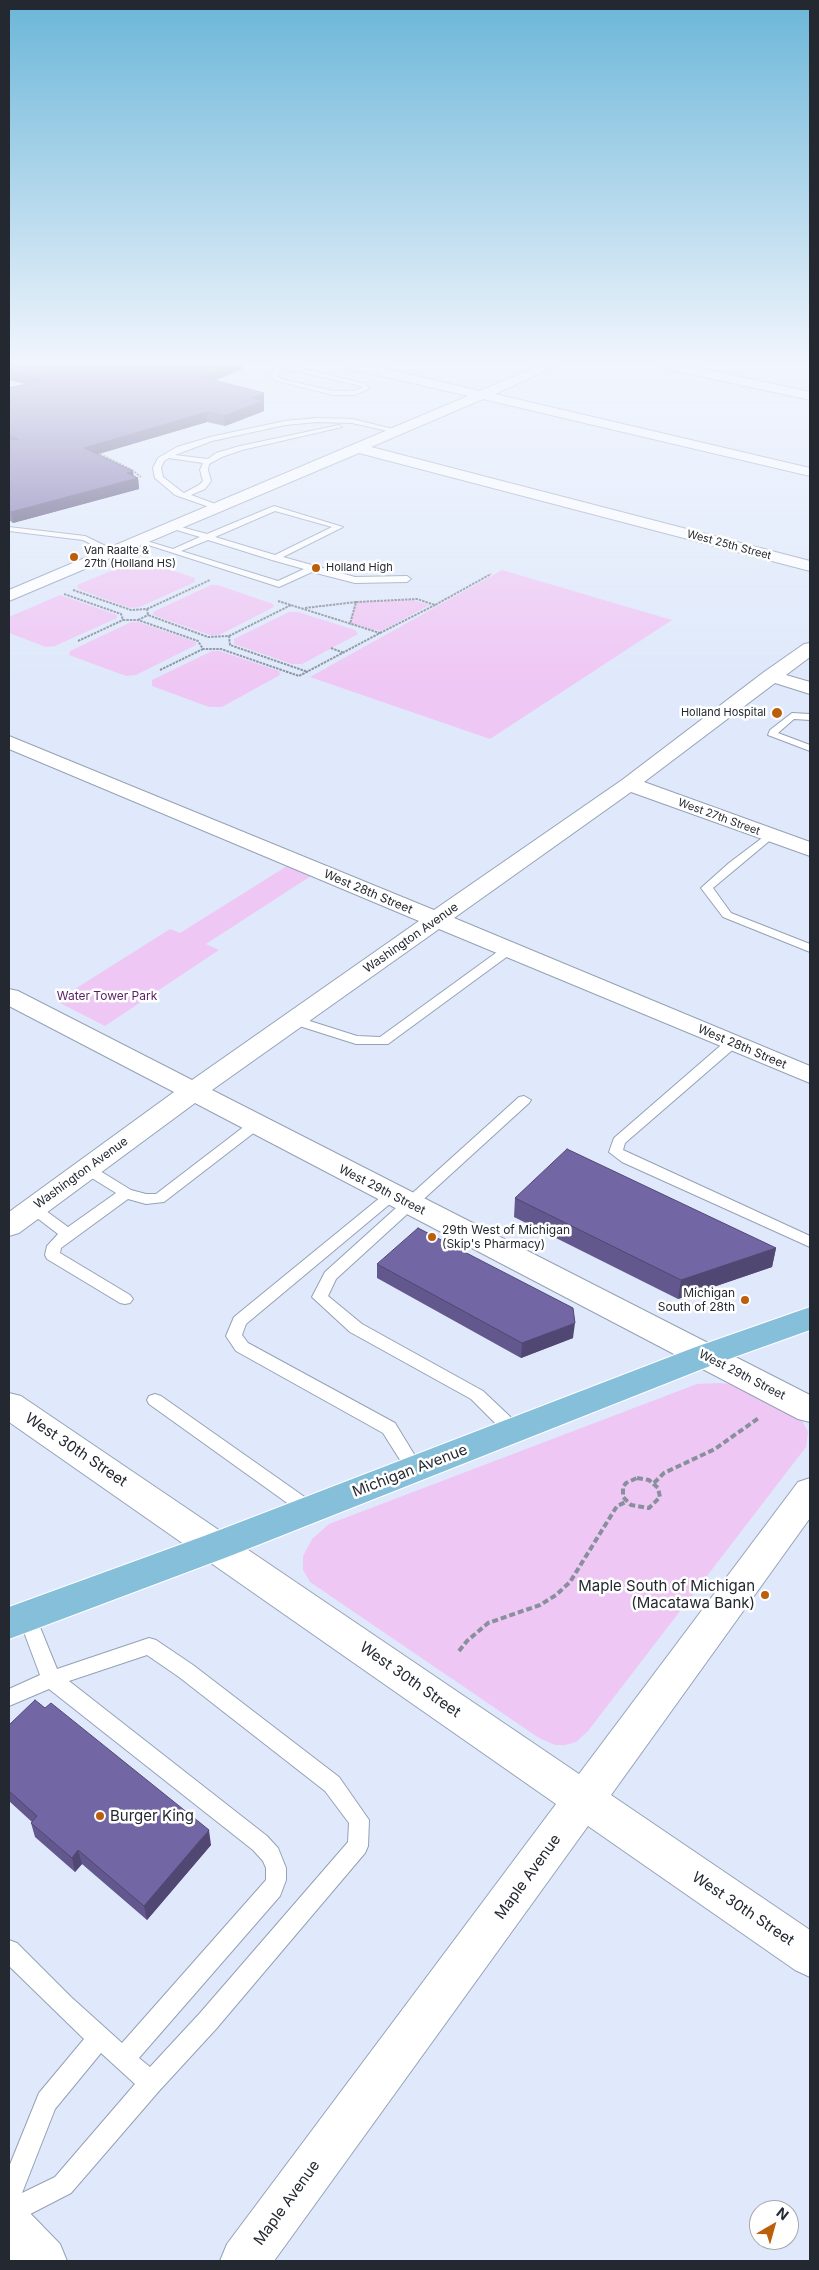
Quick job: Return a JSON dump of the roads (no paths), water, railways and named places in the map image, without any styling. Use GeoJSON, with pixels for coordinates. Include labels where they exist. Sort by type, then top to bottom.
{"type":"FeatureCollection","features":[{"type":"Feature","properties":{"kind":"main road","name":"Michigan Avenue"},"geometry":{"type":"LineString","coordinates":[[18,1620],[217,1546],[704,1356],[810,1318]]}},
{"type":"Feature","properties":{"kind":"street"},"geometry":{"type":"LineString","coordinates":[[9,596],[303,471]]}},
{"type":"Feature","properties":{"kind":"street","name":"West 25th Street"},"geometry":{"type":"LineString","coordinates":[[446,471],[810,566]]}},
{"type":"Feature","properties":{"kind":"street"},"geometry":{"type":"LineString","coordinates":[[17,574],[40,583]]}},
{"type":"Feature","properties":{"kind":"street","name":"Washington Avenue"},"geometry":{"type":"LineString","coordinates":[[9,1226],[192,1092],[629,784],[810,648]]}},
{"type":"Feature","properties":{"kind":"street"},"geometry":{"type":"LineString","coordinates":[[771,676],[810,688]]}},
{"type":"Feature","properties":{"kind":"street","name":"West 28th Street"},"geometry":{"type":"LineString","coordinates":[[9,742],[810,1076]]}},
{"type":"Feature","properties":{"kind":"street","name":"West 27th Street"},"geometry":{"type":"LineString","coordinates":[[629,784],[810,849]]}},
{"type":"Feature","properties":{"kind":"street","name":"West 29th Street"},"geometry":{"type":"LineString","coordinates":[[9,996],[810,1410]]}},
{"type":"Feature","properties":{"kind":"street","name":"West 30th Street"},"geometry":{"type":"LineString","coordinates":[[9,1405],[217,1546],[584,1801],[810,1955]]}},
{"type":"Feature","properties":{"kind":"street","name":"Maple Avenue"},"geometry":{"type":"LineString","coordinates":[[244,2261],[810,1492]]}},
{"type":"Feature","properties":{"kind":"street"},"geometry":{"type":"LineString","coordinates":[[9,2226],[44,2261]]}},
{"type":"Feature","properties":{"kind":"lane"},"geometry":{"type":"LineString","coordinates":[[158,471],[159,478],[178,493],[216,507]]}},
{"type":"Feature","properties":{"kind":"lane"},"geometry":{"type":"LineString","coordinates":[[184,496],[202,487],[207,481],[204,471]]}},
{"type":"Feature","properties":{"kind":"lane"},"geometry":{"type":"LineString","coordinates":[[175,551],[274,508],[339,527],[275,558]]}},
{"type":"Feature","properties":{"kind":"lane"},"geometry":{"type":"LineString","coordinates":[[173,526],[311,569],[356,580],[407,579]]}},
{"type":"Feature","properties":{"kind":"lane"},"geometry":{"type":"LineString","coordinates":[[9,529],[85,538],[114,552]]}},
{"type":"Feature","properties":{"kind":"lane"},"geometry":{"type":"LineString","coordinates":[[140,541],[279,584],[311,569]]}},
{"type":"Feature","properties":{"kind":"lane"},"geometry":{"type":"LineString","coordinates":[[810,717],[792,716],[773,732],[773,735],[810,748]]}},
{"type":"Feature","properties":{"kind":"lane"},"geometry":{"type":"LineString","coordinates":[[770,835],[707,888],[727,915],[810,948]]}},
{"type":"Feature","properties":{"kind":"lane"},"geometry":{"type":"LineString","coordinates":[[294,1020],[356,1040],[383,1040],[508,950]]}},
{"type":"Feature","properties":{"kind":"lane"},"geometry":{"type":"LineString","coordinates":[[732,1043],[619,1141],[616,1152],[627,1159],[810,1242]]}},
{"type":"Feature","properties":{"kind":"lane"},"geometry":{"type":"LineString","coordinates":[[415,1469],[389,1428],[242,1347],[234,1336],[239,1321],[401,1200],[524,1100]]}},
{"type":"Feature","properties":{"kind":"lane"},"geometry":{"type":"LineString","coordinates":[[87,1169],[126,1193],[146,1199],[159,1199],[255,1124]]}},
{"type":"Feature","properties":{"kind":"lane"},"geometry":{"type":"LineString","coordinates":[[125,1300],[52,1255],[54,1246],[68,1234],[126,1193]]}},
{"type":"Feature","properties":{"kind":"lane"},"geometry":{"type":"LineString","coordinates":[[401,1200],[330,1276],[320,1297],[356,1328],[477,1395],[514,1430]]}},
{"type":"Feature","properties":{"kind":"lane"},"geometry":{"type":"LineString","coordinates":[[33,1208],[68,1234]]}},
{"type":"Feature","properties":{"kind":"lane"},"geometry":{"type":"LineString","coordinates":[[155,1400],[310,1510]]}},
{"type":"Feature","properties":{"kind":"lane"},"geometry":{"type":"LineString","coordinates":[[18,1620],[51,1678],[260,1843],[271,1855],[276,1868],[276,1880],[273,1889],[123,2059]]}},
{"type":"Feature","properties":{"kind":"lane"},"geometry":{"type":"LineString","coordinates":[[9,1698],[51,1678],[149,1646],[186,1671],[332,1784],[359,1820],[358,1846],[208,2021],[151,2083],[63,2185],[9,2213]]}},
{"type":"Feature","properties":{"kind":"lane"},"geometry":{"type":"LineString","coordinates":[[9,1951],[99,2038],[151,2083]]}},
{"type":"Feature","properties":{"kind":"lane"},"geometry":{"type":"LineString","coordinates":[[9,2196],[47,2101],[99,2038]]}},
{"type":"Feature","properties":{"kind":"place","name":"Van Raalte & 27th (Holland HS)"},"geometry":{"type":"Point","coordinates":[74,557]}},
{"type":"Feature","properties":{"kind":"place","name":"Holland High"},"geometry":{"type":"Point","coordinates":[316,568]}},
{"type":"Feature","properties":{"kind":"place","name":"Holland Hospital"},"geometry":{"type":"Point","coordinates":[777,713]}},
{"type":"Feature","properties":{"kind":"place","name":"29th West of Michigan (Skip's Pharmacy)"},"geometry":{"type":"Point","coordinates":[432,1237]}},
{"type":"Feature","properties":{"kind":"place","name":"Michigan South of 28th"},"geometry":{"type":"Point","coordinates":[745,1300]}},
{"type":"Feature","properties":{"kind":"place","name":"Maple South of Michigan (Macatawa Bank)"},"geometry":{"type":"Point","coordinates":[765,1595]}},
{"type":"Feature","properties":{"kind":"place","name":"Burger King"},"geometry":{"type":"Point","coordinates":[100,1816]}},
{"type":"Feature","properties":{"kind":"park label","name":"Water Tower Park"},"geometry":{"type":"Point","coordinates":[107,996]}}]}
